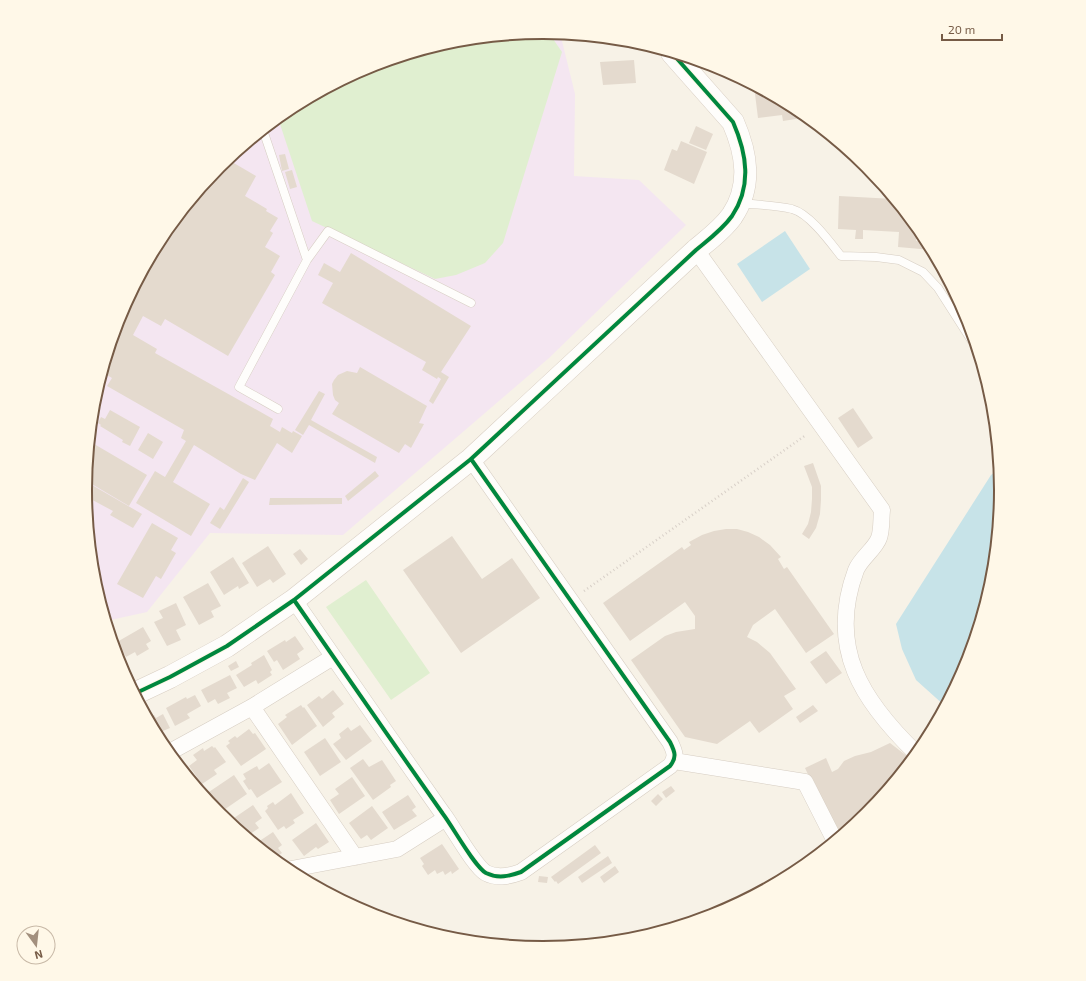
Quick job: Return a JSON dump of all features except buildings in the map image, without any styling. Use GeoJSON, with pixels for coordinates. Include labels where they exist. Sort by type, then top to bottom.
{"type":"FeatureCollection","features":[{"type":"Feature","properties":{"kind":"street"},"geometry":{"type":"LineString","coordinates":[[139,692],[170,677],[227,646],[294,600],[471,459],[731,217],[739,203],[744,185],[746,172],[742,147],[733,122],[678,60]]}},
{"type":"Feature","properties":{"kind":"street"},"geometry":{"type":"LineString","coordinates":[[696,250],[882,510],[879,538],[857,568],[849,592],[846,614],[846,642],[852,664],[862,687],[880,715],[912,749]]}},
{"type":"Feature","properties":{"kind":"street"},"geometry":{"type":"LineString","coordinates":[[294,600],[477,865],[486,872],[497,876],[510,876],[522,872],[670,766],[674,760],[675,751],[670,742],[471,459]]}},
{"type":"Feature","properties":{"kind":"street"},"geometry":{"type":"LineString","coordinates":[[174,750],[252,707],[334,657]]}},
{"type":"Feature","properties":{"kind":"street"},"geometry":{"type":"LineString","coordinates":[[252,707],[355,857]]}},
{"type":"Feature","properties":{"kind":"street"},"geometry":{"type":"LineString","coordinates":[[674,760],[805,782],[833,837]]}},
{"type":"Feature","properties":{"kind":"street"},"geometry":{"type":"LineString","coordinates":[[295,868],[397,850],[446,818]]}},
{"type":"Feature","properties":{"kind":"lane"},"geometry":{"type":"LineString","coordinates":[[265,135],[307,260]]}},
{"type":"Feature","properties":{"kind":"lane"},"geometry":{"type":"LineString","coordinates":[[739,203],[793,209],[802,214],[817,228],[842,256],[876,257],[899,260],[923,272],[938,288],[965,330]]}},
{"type":"Feature","properties":{"kind":"lane"},"geometry":{"type":"LineString","coordinates":[[278,409],[239,387],[307,260],[328,231],[471,303]]}},
{"type":"Feature","properties":{"kind":"path"},"geometry":{"type":"LineString","coordinates":[[570,600],[822,425]]}},
{"type":"Feature","properties":{"kind":"shaded area"},"geometry":{"type":"Polygon","coordinates":[[[513,40],[561,40],[575,94],[574,176],[639,180],[686,225],[549,358],[343,535],[210,533],[147,612],[111,620],[100,579],[95,549],[92,520],[92,461],[100,402],[115,345],[126,318],[152,265],[168,240],[185,216],[224,171],[268,132],[317,99],[338,89],[426,54],[484,43],[513,40]]]}},
{"type":"Feature","properties":{"kind":"green space"},"geometry":{"type":"Polygon","coordinates":[[[553,39],[562,52],[503,243],[485,263],[456,275],[435,279],[312,221],[280,124],[317,99],[370,73],[426,54],[484,43],[513,40],[553,39]]]}},
{"type":"Feature","properties":{"kind":"green space"},"geometry":{"type":"Polygon","coordinates":[[[366,580],[430,673],[391,700],[326,607],[366,580]]]}},
{"type":"Feature","properties":{"kind":"water"},"geometry":{"type":"Polygon","coordinates":[[[785,231],[810,269],[762,302],[737,264],[785,231]]]}},
{"type":"Feature","properties":{"kind":"water"},"geometry":{"type":"Polygon","coordinates":[[[994,473],[994,520],[986,579],[971,636],[941,703],[916,680],[902,649],[896,624],[991,475],[994,473]]]}},
{"type":"Feature","properties":{"kind":"cycle path"},"geometry":{"type":"LineString","coordinates":[[139,692],[170,677],[227,646],[294,600],[471,459],[728,221],[738,205],[743,193],[745,170],[742,146],[733,122],[678,60]]}},
{"type":"Feature","properties":{"kind":"cycle path"},"geometry":{"type":"LineString","coordinates":[[294,600],[470,855],[481,869],[490,875],[504,876],[521,872],[670,766],[674,760],[673,749],[670,742],[471,459]]}}]}
